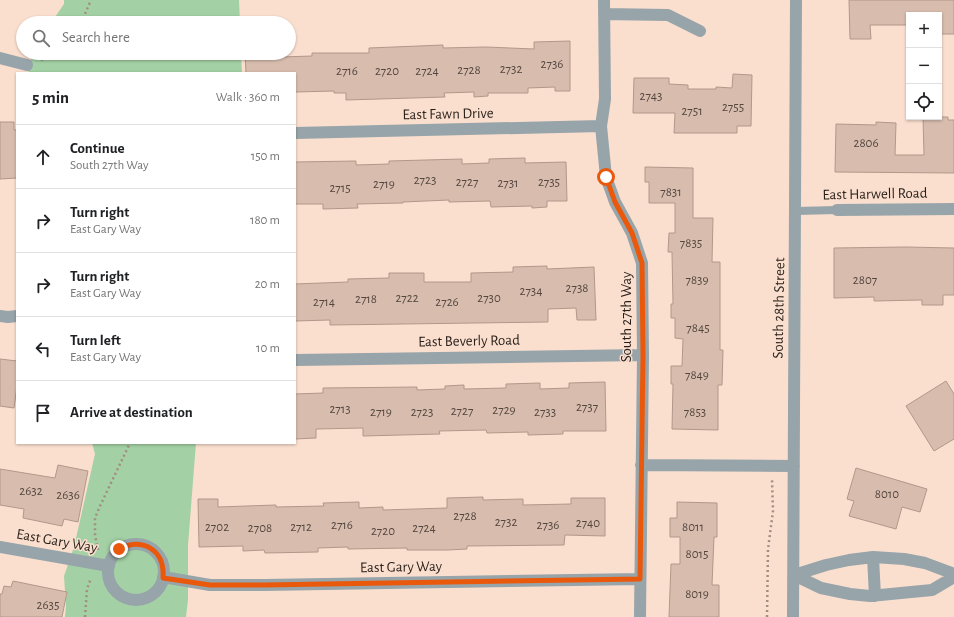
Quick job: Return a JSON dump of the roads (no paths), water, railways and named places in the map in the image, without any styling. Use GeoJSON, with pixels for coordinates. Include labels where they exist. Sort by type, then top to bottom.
{"type":"FeatureCollection","features":[{"type":"Feature","properties":{"kind":"street","name":"South 27th Way"},"geometry":{"type":"LineString","coordinates":[[604,0],[605,99],[601,126],[606,177],[615,202],[632,233],[642,263],[643,355],[640,617]]}},
{"type":"Feature","properties":{"kind":"street","name":"South 28th Street"},"geometry":{"type":"LineString","coordinates":[[793,617],[796,0]]}},
{"type":"Feature","properties":{"kind":"street"},"geometry":{"type":"LineString","coordinates":[[604,14],[668,15],[700,30]]}},
{"type":"Feature","properties":{"kind":"street"},"geometry":{"type":"LineString","coordinates":[[0,58],[27,65]]}},
{"type":"Feature","properties":{"kind":"street","name":"East Fawn Drive"},"geometry":{"type":"LineString","coordinates":[[296,133],[601,126]]}},
{"type":"Feature","properties":{"kind":"street","name":"East Harwell Road"},"geometry":{"type":"LineString","coordinates":[[837,210],[954,209]]}},
{"type":"Feature","properties":{"kind":"street"},"geometry":{"type":"LineString","coordinates":[[0,316],[8,318],[16,316]]}},
{"type":"Feature","properties":{"kind":"street","name":"East Beverly Road"},"geometry":{"type":"LineString","coordinates":[[296,360],[643,355]]}},
{"type":"Feature","properties":{"kind":"street"},"geometry":{"type":"LineString","coordinates":[[641,465],[794,466]]}},
{"type":"Feature","properties":{"kind":"street","name":"East Gary Way"},"geometry":{"type":"LineString","coordinates":[[126,545],[143,545],[150,548],[161,560],[163,578],[160,586],[146,597],[137,599],[128,598],[119,594],[113,588],[109,580],[108,571],[113,555],[119,549],[126,545]]}},
{"type":"Feature","properties":{"kind":"street","name":"East Gary Way"},"geometry":{"type":"LineString","coordinates":[[0,547],[109,566]]}},
{"type":"Feature","properties":{"kind":"street"},"geometry":{"type":"LineString","coordinates":[[873,557],[875,596]]}},
{"type":"Feature","properties":{"kind":"street"},"geometry":{"type":"LineString","coordinates":[[794,575],[826,565],[873,557],[925,562],[954,575]]}},
{"type":"Feature","properties":{"kind":"street"},"geometry":{"type":"LineString","coordinates":[[794,575],[821,588],[850,594],[875,596],[932,590],[954,575]]}},
{"type":"Feature","properties":{"kind":"street","name":"East Gary Way"},"geometry":{"type":"LineString","coordinates":[[163,578],[210,585],[640,579]]}},
{"type":"Feature","properties":{"kind":"lane","name":"East Harwell Road"},"geometry":{"type":"LineString","coordinates":[[796,211],[837,210]]}}]}
